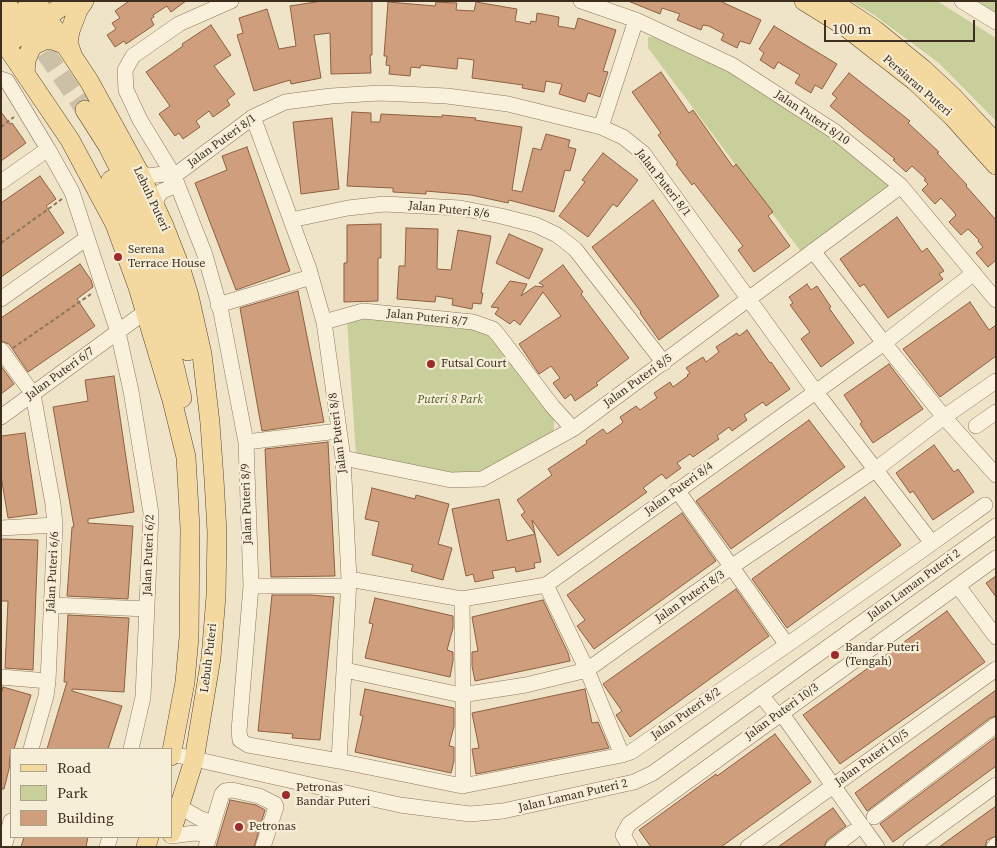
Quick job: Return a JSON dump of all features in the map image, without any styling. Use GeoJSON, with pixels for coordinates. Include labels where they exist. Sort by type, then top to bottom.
{"type":"FeatureCollection","features":[{"type":"Feature","properties":{"kind":"main road"},"geometry":{"type":"LineString","coordinates":[[1,5],[8,1]]}},
{"type":"Feature","properties":{"kind":"main road"},"geometry":{"type":"LineString","coordinates":[[1,26],[39,5],[70,1]]}},
{"type":"Feature","properties":{"kind":"main road"},"geometry":{"type":"LineString","coordinates":[[69,50],[70,32],[78,10],[84,1]]}},
{"type":"Feature","properties":{"kind":"main road","name":"Persiaran Puteri"},"geometry":{"type":"LineString","coordinates":[[804,1],[846,27],[914,81],[953,117],[996,165]]}},
{"type":"Feature","properties":{"kind":"main road","name":"Persiaran Puteri"},"geometry":{"type":"LineString","coordinates":[[831,1],[874,30],[923,69],[954,97],[996,144]]}},
{"type":"Feature","properties":{"kind":"main road"},"geometry":{"type":"LineString","coordinates":[[2,47],[39,5]]}},
{"type":"Feature","properties":{"kind":"main road","name":"Lebuh Puteri"},"geometry":{"type":"LineString","coordinates":[[39,5],[89,81],[139,172],[170,241],[189,296],[202,354],[214,479],[216,596],[211,658],[194,760],[172,832]]}},
{"type":"Feature","properties":{"kind":"main road"},"geometry":{"type":"LineString","coordinates":[[25,73],[26,60],[32,46],[44,40],[53,40],[69,50]]}},
{"type":"Feature","properties":{"kind":"main road","name":"Lebuh Puteri"},"geometry":{"type":"LineString","coordinates":[[2,47],[25,73],[70,140],[115,224],[172,400],[186,457]]}},
{"type":"Feature","properties":{"kind":"main road","name":"Lebuh Puteri"},"geometry":{"type":"LineString","coordinates":[[172,750],[185,682],[189,637],[190,528],[185,413],[177,370],[155,287],[136,234],[80,112],[108,146],[149,229],[167,275],[183,328],[214,479]]}},
{"type":"Feature","properties":{"kind":"street"},"geometry":{"type":"LineString","coordinates":[[174,176],[140,120],[126,90],[125,70],[133,56],[179,24],[231,1]]}},
{"type":"Feature","properties":{"kind":"street","name":"Jalan Puteri 8/10"},"geometry":{"type":"LineString","coordinates":[[581,1],[636,20],[732,65],[834,131],[901,186],[996,300]]}},
{"type":"Feature","properties":{"kind":"street"},"geometry":{"type":"LineString","coordinates":[[962,1],[996,22]]}},
{"type":"Feature","properties":{"kind":"street"},"geometry":{"type":"LineString","coordinates":[[601,127],[636,20]]}},
{"type":"Feature","properties":{"kind":"street","name":"Jalan Puteri 6/2"},"geometry":{"type":"LineString","coordinates":[[1,79],[7,82],[72,192],[118,332],[131,391],[151,513],[143,697],[131,748]]}},
{"type":"Feature","properties":{"kind":"street","name":"Jalan Puteri 8/1"},"geometry":{"type":"LineString","coordinates":[[155,207],[157,198],[162,191],[170,188],[174,176],[253,117],[285,102],[331,96],[380,93],[447,96],[508,104],[601,127],[623,137],[643,153],[815,391],[932,544]]}},
{"type":"Feature","properties":{"kind":"street","name":"Jalan Puteri 8/8"},"geometry":{"type":"LineString","coordinates":[[253,117],[309,269],[324,322],[342,458],[348,583],[339,761]]}},
{"type":"Feature","properties":{"kind":"street"},"geometry":{"type":"LineString","coordinates":[[1,182],[48,149]]}},
{"type":"Feature","properties":{"kind":"street"},"geometry":{"type":"LineString","coordinates":[[139,172],[149,176],[163,174],[174,176]]}},
{"type":"Feature","properties":{"kind":"street","name":"Jalan Puteri 8/9"},"geometry":{"type":"LineString","coordinates":[[174,176],[205,255],[218,305],[246,442],[251,586],[239,731],[240,740],[248,745],[339,761]]}},
{"type":"Feature","properties":{"kind":"street","name":"Jalan Puteri 8/5"},"geometry":{"type":"LineString","coordinates":[[342,458],[451,480],[482,479],[573,429],[901,186]]}},
{"type":"Feature","properties":{"kind":"street","name":"Jalan Puteri 8/6"},"geometry":{"type":"LineString","coordinates":[[291,220],[348,208],[384,204],[460,208],[536,225],[557,235],[575,249],[664,363]]}},
{"type":"Feature","properties":{"kind":"street"},"geometry":{"type":"LineString","coordinates":[[1,299],[87,238]]}},
{"type":"Feature","properties":{"kind":"street"},"geometry":{"type":"LineString","coordinates":[[813,251],[944,417],[996,475]]}},
{"type":"Feature","properties":{"kind":"street","name":"Jalan Puteri 8/4"},"geometry":{"type":"LineString","coordinates":[[251,586],[348,583],[462,599],[546,585],[884,343],[974,273]]}},
{"type":"Feature","properties":{"kind":"street"},"geometry":{"type":"LineString","coordinates":[[218,305],[311,277]]}},
{"type":"Feature","properties":{"kind":"street","name":"Jalan Puteri 6/7"},"geometry":{"type":"LineString","coordinates":[[1,416],[145,312]]}},
{"type":"Feature","properties":{"kind":"street","name":"Jalan Puteri 8/7"},"geometry":{"type":"LineString","coordinates":[[324,322],[363,312],[473,322],[493,329],[553,407],[573,429]]}},
{"type":"Feature","properties":{"kind":"street"},"geometry":{"type":"LineString","coordinates":[[3,352],[33,394]]}},
{"type":"Feature","properties":{"kind":"street","name":"Jalan Puteri 8/3"},"geometry":{"type":"LineString","coordinates":[[345,670],[463,694],[526,685],[587,670],[731,567],[874,470],[944,417],[996,381]]}},
{"type":"Feature","properties":{"kind":"street","name":"Jalan Puteri 6/6"},"geometry":{"type":"LineString","coordinates":[[31,748],[48,682],[55,524],[33,394]]}},
{"type":"Feature","properties":{"kind":"street"},"geometry":{"type":"LineString","coordinates":[[976,426],[996,412]]}},
{"type":"Feature","properties":{"kind":"street"},"geometry":{"type":"LineString","coordinates":[[246,442],[338,431]]}},
{"type":"Feature","properties":{"kind":"street"},"geometry":{"type":"LineString","coordinates":[[677,490],[787,645]]}},
{"type":"Feature","properties":{"kind":"street","name":"Jalan Puteri 8/2"},"geometry":{"type":"LineString","coordinates":[[339,761],[462,786],[631,752],[932,544],[985,505]]}},
{"type":"Feature","properties":{"kind":"street"},"geometry":{"type":"LineString","coordinates":[[1,528],[55,524]]}},
{"type":"Feature","properties":{"kind":"street","name":"Jalan Laman Puteri 2"},"geometry":{"type":"LineString","coordinates":[[172,755],[400,805],[470,814],[503,811],[634,782],[653,773],[996,526]]}},
{"type":"Feature","properties":{"kind":"street","name":"Jalan Puteri 10/3"},"geometry":{"type":"LineString","coordinates":[[630,847],[624,835],[629,824],[996,558]]}},
{"type":"Feature","properties":{"kind":"street"},"geometry":{"type":"LineString","coordinates":[[546,585],[587,670],[622,755]]}},
{"type":"Feature","properties":{"kind":"street"},"geometry":{"type":"LineString","coordinates":[[958,586],[996,637]]}},
{"type":"Feature","properties":{"kind":"street"},"geometry":{"type":"LineString","coordinates":[[462,599],[462,786]]}},
{"type":"Feature","properties":{"kind":"street"},"geometry":{"type":"LineString","coordinates":[[52,605],[147,609]]}},
{"type":"Feature","properties":{"kind":"street","name":"Jalan Puteri 10/5"},"geometry":{"type":"LineString","coordinates":[[748,847],[996,669]]}},
{"type":"Feature","properties":{"kind":"street"},"geometry":{"type":"LineString","coordinates":[[1,677],[48,682]]}},
{"type":"Feature","properties":{"kind":"street"},"geometry":{"type":"LineString","coordinates":[[766,691],[877,847]]}},
{"type":"Feature","properties":{"kind":"street"},"geometry":{"type":"LineString","coordinates":[[874,817],[996,725]]}},
{"type":"Feature","properties":{"kind":"street"},"geometry":{"type":"LineString","coordinates":[[259,796],[264,776]]}},
{"type":"Feature","properties":{"kind":"street"},"geometry":{"type":"LineString","coordinates":[[911,847],[996,785]]}},
{"type":"Feature","properties":{"kind":"street"},"geometry":{"type":"LineString","coordinates":[[210,835],[222,794],[225,791],[232,790],[259,796],[272,802],[276,807],[264,847]]}},
{"type":"Feature","properties":{"kind":"street"},"geometry":{"type":"LineString","coordinates":[[180,807],[199,818],[210,835]]}},
{"type":"Feature","properties":{"kind":"street"},"geometry":{"type":"LineString","coordinates":[[4,847],[10,825]]}},
{"type":"Feature","properties":{"kind":"street"},"geometry":{"type":"LineString","coordinates":[[833,847],[853,832]]}},
{"type":"Feature","properties":{"kind":"street"},"geometry":{"type":"LineString","coordinates":[[172,835],[195,833],[210,835]]}},
{"type":"Feature","properties":{"kind":"path"},"geometry":{"type":"LineString","coordinates":[[1,127],[24,110]]}},
{"type":"Feature","properties":{"kind":"path"},"geometry":{"type":"LineString","coordinates":[[1,243],[72,192]]}},
{"type":"Feature","properties":{"kind":"path"},"geometry":{"type":"LineString","coordinates":[[3,352],[102,286]]}},
{"type":"Feature","properties":{"kind":"green space"},"geometry":{"type":"Polygon","coordinates":[[[851,1],[937,1],[996,38],[996,121],[939,63],[874,15],[851,1]]]}},
{"type":"Feature","properties":{"kind":"green space"},"geometry":{"type":"Polygon","coordinates":[[[977,1],[996,1],[996,13],[977,1]]]}},
{"type":"Feature","properties":{"kind":"green space"},"geometry":{"type":"Polygon","coordinates":[[[665,36],[732,67],[832,135],[895,187],[802,253],[648,48],[648,37],[665,36]]]}},
{"type":"Feature","properties":{"kind":"green space","name":"Puteri 8 Park"},"geometry":{"type":"Polygon","coordinates":[[[358,316],[485,329],[554,416],[554,434],[481,474],[448,476],[356,455],[347,321],[358,316]]]}},
{"type":"Feature","properties":{"kind":"building"},"geometry":{"type":"Polygon","coordinates":[[[129,1],[186,1],[171,12],[167,6],[153,15],[154,17],[151,19],[154,25],[126,44],[124,41],[115,47],[107,35],[116,29],[112,23],[120,18],[115,11],[129,1]]]}},
{"type":"Feature","properties":{"kind":"building"},"geometry":{"type":"Polygon","coordinates":[[[322,1],[372,1],[371,73],[331,74],[330,33],[314,35],[321,78],[291,84],[290,80],[254,91],[237,35],[243,33],[239,18],[267,9],[279,49],[296,46],[290,6],[322,1]]]}},
{"type":"Feature","properties":{"kind":"building"},"geometry":{"type":"Polygon","coordinates":[[[628,1],[720,1],[761,20],[750,44],[740,41],[737,48],[721,40],[724,34],[709,26],[703,25],[701,30],[677,20],[680,14],[662,8],[660,14],[628,1]]]}},
{"type":"Feature","properties":{"kind":"building"},"geometry":{"type":"Polygon","coordinates":[[[388,2],[435,6],[436,2],[457,3],[456,10],[474,11],[476,2],[517,9],[515,21],[530,24],[531,21],[536,22],[537,13],[559,17],[558,26],[575,29],[578,18],[616,30],[603,71],[608,72],[600,97],[588,93],[585,102],[559,94],[562,84],[546,81],[544,92],[522,88],[523,85],[472,78],[474,60],[458,58],[457,69],[421,65],[420,68],[411,67],[410,76],[389,74],[390,66],[386,65],[387,56],[384,56],[388,2]]]}},
{"type":"Feature","properties":{"kind":"building"},"geometry":{"type":"Polygon","coordinates":[[[211,25],[231,55],[214,66],[235,94],[227,100],[230,105],[213,117],[209,111],[196,121],[200,127],[183,139],[179,133],[175,136],[159,114],[170,106],[146,72],[183,46],[182,44],[211,25]]]}},
{"type":"Feature","properties":{"kind":"building"},"geometry":{"type":"Polygon","coordinates":[[[774,26],[837,64],[822,89],[815,85],[811,93],[795,83],[800,75],[778,62],[774,69],[760,60],[764,53],[759,49],[774,26]]]}},
{"type":"Feature","properties":{"kind":"building"},"geometry":{"type":"Polygon","coordinates":[[[661,72],[689,113],[693,110],[733,167],[736,164],[773,212],[768,216],[790,246],[754,272],[738,250],[743,246],[694,183],[692,185],[676,164],[678,163],[658,135],[661,133],[632,92],[661,72]]]}},
{"type":"Feature","properties":{"kind":"building"},"geometry":{"type":"Polygon","coordinates":[[[849,73],[910,121],[908,123],[939,152],[937,153],[996,220],[996,260],[988,267],[976,253],[983,247],[979,240],[968,229],[961,235],[949,222],[956,215],[953,211],[941,198],[935,204],[922,190],[928,184],[924,180],[926,179],[912,166],[906,172],[893,160],[895,159],[830,106],[837,98],[832,94],[849,73]]]}},
{"type":"Feature","properties":{"kind":"building"},"geometry":{"type":"Polygon","coordinates":[[[1,112],[10,124],[12,123],[26,143],[1,161],[1,112]]]}},
{"type":"Feature","properties":{"kind":"building"},"geometry":{"type":"Polygon","coordinates":[[[352,112],[371,113],[371,122],[380,122],[381,114],[442,117],[442,115],[476,118],[475,120],[522,127],[512,190],[522,192],[533,148],[541,150],[546,134],[570,140],[568,147],[576,149],[570,171],[565,170],[554,212],[509,200],[508,203],[471,195],[426,191],[426,194],[393,192],[393,188],[347,186],[352,112]]]}},
{"type":"Feature","properties":{"kind":"building"},"geometry":{"type":"Polygon","coordinates":[[[332,118],[339,189],[301,194],[293,122],[332,118]]]}},
{"type":"Feature","properties":{"kind":"building"},"geometry":{"type":"Polygon","coordinates":[[[247,147],[290,271],[236,290],[195,183],[227,170],[222,156],[247,147]]]}},
{"type":"Feature","properties":{"kind":"building"},"geometry":{"type":"Polygon","coordinates":[[[603,153],[638,180],[617,207],[613,204],[588,237],[559,216],[585,182],[582,180],[603,153]]]}},
{"type":"Feature","properties":{"kind":"building"},"geometry":{"type":"Polygon","coordinates":[[[40,176],[56,199],[46,206],[64,233],[1,277],[1,203],[40,176]]]}},
{"type":"Feature","properties":{"kind":"building"},"geometry":{"type":"Polygon","coordinates":[[[653,200],[719,296],[659,340],[641,312],[592,247],[653,200]]]}},
{"type":"Feature","properties":{"kind":"building"},"geometry":{"type":"Polygon","coordinates":[[[897,217],[922,252],[927,248],[944,271],[939,274],[943,279],[888,318],[864,284],[860,287],[840,259],[897,217]]]}},
{"type":"Feature","properties":{"kind":"building"},"geometry":{"type":"Polygon","coordinates":[[[381,224],[381,258],[378,258],[378,301],[344,302],[344,263],[347,263],[347,225],[381,224]]]}},
{"type":"Feature","properties":{"kind":"building"},"geometry":{"type":"Polygon","coordinates":[[[406,228],[438,229],[437,269],[451,270],[458,230],[491,236],[481,293],[483,293],[481,304],[473,303],[472,309],[452,305],[453,299],[436,296],[435,302],[397,299],[399,266],[405,266],[406,228]]]}},
{"type":"Feature","properties":{"kind":"building"},"geometry":{"type":"Polygon","coordinates":[[[509,234],[543,249],[529,279],[496,263],[509,234]]]}},
{"type":"Feature","properties":{"kind":"building"},"geometry":{"type":"Polygon","coordinates":[[[80,264],[91,280],[93,287],[77,299],[95,326],[28,372],[9,344],[1,341],[1,318],[80,264]]]}},
{"type":"Feature","properties":{"kind":"building"},"geometry":{"type":"Polygon","coordinates":[[[563,265],[583,292],[581,294],[629,358],[596,383],[598,385],[575,401],[571,394],[565,399],[553,383],[560,378],[551,366],[539,374],[519,344],[561,316],[543,292],[520,325],[514,320],[510,324],[495,314],[499,308],[491,307],[510,281],[527,284],[521,296],[535,286],[543,287],[539,283],[563,265]]]}},
{"type":"Feature","properties":{"kind":"building"},"geometry":{"type":"Polygon","coordinates":[[[807,284],[811,290],[817,286],[831,307],[829,308],[854,343],[821,367],[801,339],[810,332],[790,305],[793,303],[789,297],[807,284]]]}},
{"type":"Feature","properties":{"kind":"building"},"geometry":{"type":"Polygon","coordinates":[[[298,291],[324,422],[262,431],[240,308],[298,291]]]}},
{"type":"Feature","properties":{"kind":"building"},"geometry":{"type":"Polygon","coordinates":[[[970,302],[989,330],[996,325],[996,356],[940,397],[903,349],[970,302]]]}},
{"type":"Feature","properties":{"kind":"building"},"geometry":{"type":"Polygon","coordinates":[[[747,330],[790,389],[766,406],[763,402],[744,415],[747,420],[732,431],[729,427],[717,436],[719,439],[693,457],[690,454],[677,463],[681,468],[666,479],[662,474],[659,476],[643,488],[647,492],[558,556],[532,520],[535,534],[521,515],[525,512],[517,500],[552,475],[548,469],[587,443],[586,441],[603,429],[607,434],[623,422],[620,417],[636,406],[640,410],[657,398],[654,393],[670,382],[673,387],[688,376],[690,373],[686,368],[703,357],[706,362],[719,352],[716,347],[737,333],[739,336],[747,330]]]}},
{"type":"Feature","properties":{"kind":"building"},"geometry":{"type":"Polygon","coordinates":[[[889,364],[923,409],[873,443],[844,395],[889,364]]]}},
{"type":"Feature","properties":{"kind":"building"},"geometry":{"type":"Polygon","coordinates":[[[1,366],[14,384],[1,394],[1,366]]]}},
{"type":"Feature","properties":{"kind":"building"},"geometry":{"type":"Polygon","coordinates":[[[114,376],[134,512],[88,519],[88,523],[133,526],[128,599],[67,596],[72,527],[74,527],[53,407],[88,401],[85,380],[114,376]]]}},
{"type":"Feature","properties":{"kind":"building"},"geometry":{"type":"Polygon","coordinates":[[[809,420],[845,467],[731,549],[696,501],[809,420]]]}},
{"type":"Feature","properties":{"kind":"building"},"geometry":{"type":"Polygon","coordinates":[[[25,433],[37,514],[8,518],[1,476],[1,436],[25,433]]]}},
{"type":"Feature","properties":{"kind":"building"},"geometry":{"type":"Polygon","coordinates":[[[328,442],[335,576],[271,577],[265,449],[328,442]]]}},
{"type":"Feature","properties":{"kind":"building"},"geometry":{"type":"Polygon","coordinates":[[[934,445],[954,472],[958,469],[974,492],[933,520],[913,491],[910,493],[896,473],[934,445]]]}},
{"type":"Feature","properties":{"kind":"building"},"geometry":{"type":"Polygon","coordinates":[[[372,488],[415,499],[416,495],[449,504],[438,544],[452,548],[443,580],[411,571],[413,565],[372,555],[379,522],[365,519],[372,488]]]}},
{"type":"Feature","properties":{"kind":"building"},"geometry":{"type":"Polygon","coordinates":[[[865,497],[901,545],[787,628],[752,579],[865,497]]]}},
{"type":"Feature","properties":{"kind":"building"},"geometry":{"type":"Polygon","coordinates":[[[499,499],[507,541],[535,534],[541,562],[534,563],[535,568],[516,572],[515,567],[492,571],[494,578],[475,582],[473,574],[466,576],[452,509],[499,499]]]}},
{"type":"Feature","properties":{"kind":"building"},"geometry":{"type":"Polygon","coordinates":[[[682,513],[716,561],[594,649],[577,626],[585,620],[567,595],[682,513]]]}},
{"type":"Feature","properties":{"kind":"building"},"geometry":{"type":"Polygon","coordinates":[[[1,539],[38,540],[33,670],[5,668],[8,601],[1,601],[1,539]]]}},
{"type":"Feature","properties":{"kind":"building"},"geometry":{"type":"Polygon","coordinates":[[[996,576],[996,597],[986,583],[996,576]]]}},
{"type":"Feature","properties":{"kind":"building"},"geometry":{"type":"Polygon","coordinates":[[[736,589],[769,636],[630,737],[616,715],[622,711],[603,684],[736,589]]]}},
{"type":"Feature","properties":{"kind":"building"},"geometry":{"type":"Polygon","coordinates":[[[272,595],[334,597],[320,740],[292,738],[293,734],[258,731],[272,595]]]}},
{"type":"Feature","properties":{"kind":"building"},"geometry":{"type":"Polygon","coordinates":[[[375,598],[453,616],[453,628],[447,650],[453,652],[450,677],[365,658],[373,624],[369,623],[375,598]]]}},
{"type":"Feature","properties":{"kind":"building"},"geometry":{"type":"Polygon","coordinates":[[[543,600],[570,661],[475,681],[472,652],[478,651],[472,617],[543,600]]]}},
{"type":"Feature","properties":{"kind":"building"},"geometry":{"type":"Polygon","coordinates":[[[947,611],[985,662],[840,764],[803,715],[947,611]]]}},
{"type":"Feature","properties":{"kind":"building"},"geometry":{"type":"Polygon","coordinates":[[[68,615],[129,618],[124,692],[72,689],[72,691],[122,706],[108,748],[47,748],[67,682],[64,682],[68,615]]]}},
{"type":"Feature","properties":{"kind":"building"},"geometry":{"type":"Polygon","coordinates":[[[3,687],[31,695],[14,748],[10,748],[10,765],[4,789],[1,789],[1,694],[3,687]]]}},
{"type":"Feature","properties":{"kind":"building"},"geometry":{"type":"Polygon","coordinates":[[[365,689],[454,708],[454,726],[449,746],[454,747],[454,761],[451,773],[355,752],[363,716],[360,715],[365,689]]]}},
{"type":"Feature","properties":{"kind":"building"},"geometry":{"type":"Polygon","coordinates":[[[585,689],[592,723],[598,722],[609,748],[476,774],[472,749],[479,748],[472,713],[585,689]]]}},
{"type":"Feature","properties":{"kind":"building"},"geometry":{"type":"Polygon","coordinates":[[[996,690],[996,716],[990,718],[867,811],[855,793],[996,690]]]}},
{"type":"Feature","properties":{"kind":"building"},"geometry":{"type":"Polygon","coordinates":[[[775,734],[811,782],[721,847],[651,847],[639,830],[775,734]]]}},
{"type":"Feature","properties":{"kind":"building"},"geometry":{"type":"Polygon","coordinates":[[[996,737],[996,766],[893,842],[880,824],[996,737]]]}},
{"type":"Feature","properties":{"kind":"building","name":"Petronas"},"geometry":{"type":"Polygon","coordinates":[[[230,800],[256,805],[265,810],[254,847],[216,847],[230,800]]]}},
{"type":"Feature","properties":{"kind":"building"},"geometry":{"type":"Polygon","coordinates":[[[996,806],[996,836],[987,840],[985,847],[939,847],[996,806]]]}},
{"type":"Feature","properties":{"kind":"building"},"geometry":{"type":"Polygon","coordinates":[[[833,808],[846,826],[827,840],[824,847],[778,847],[833,808]]]}},
{"type":"Feature","properties":{"kind":"building"},"geometry":{"type":"Polygon","coordinates":[[[24,838],[88,838],[86,847],[21,847],[24,838]]]}},
{"type":"Feature","properties":{"kind":"tunnel"},"geometry":{"type":"LineString","coordinates":[[29,29],[85,110]]}},
{"type":"Feature","properties":{"kind":"place","name":"Serena Terrace House"},"geometry":{"type":"Point","coordinates":[118,257]}},
{"type":"Feature","properties":{"kind":"place","name":"Futsal Court"},"geometry":{"type":"Point","coordinates":[431,364]}},
{"type":"Feature","properties":{"kind":"place","name":"Bandar Puteri (Tengah)"},"geometry":{"type":"Point","coordinates":[835,655]}},
{"type":"Feature","properties":{"kind":"place","name":"Petronas Bandar Puteri"},"geometry":{"type":"Point","coordinates":[286,795]}},
{"type":"Feature","properties":{"kind":"place","name":"Petronas"},"geometry":{"type":"Point","coordinates":[239,827]}}]}
